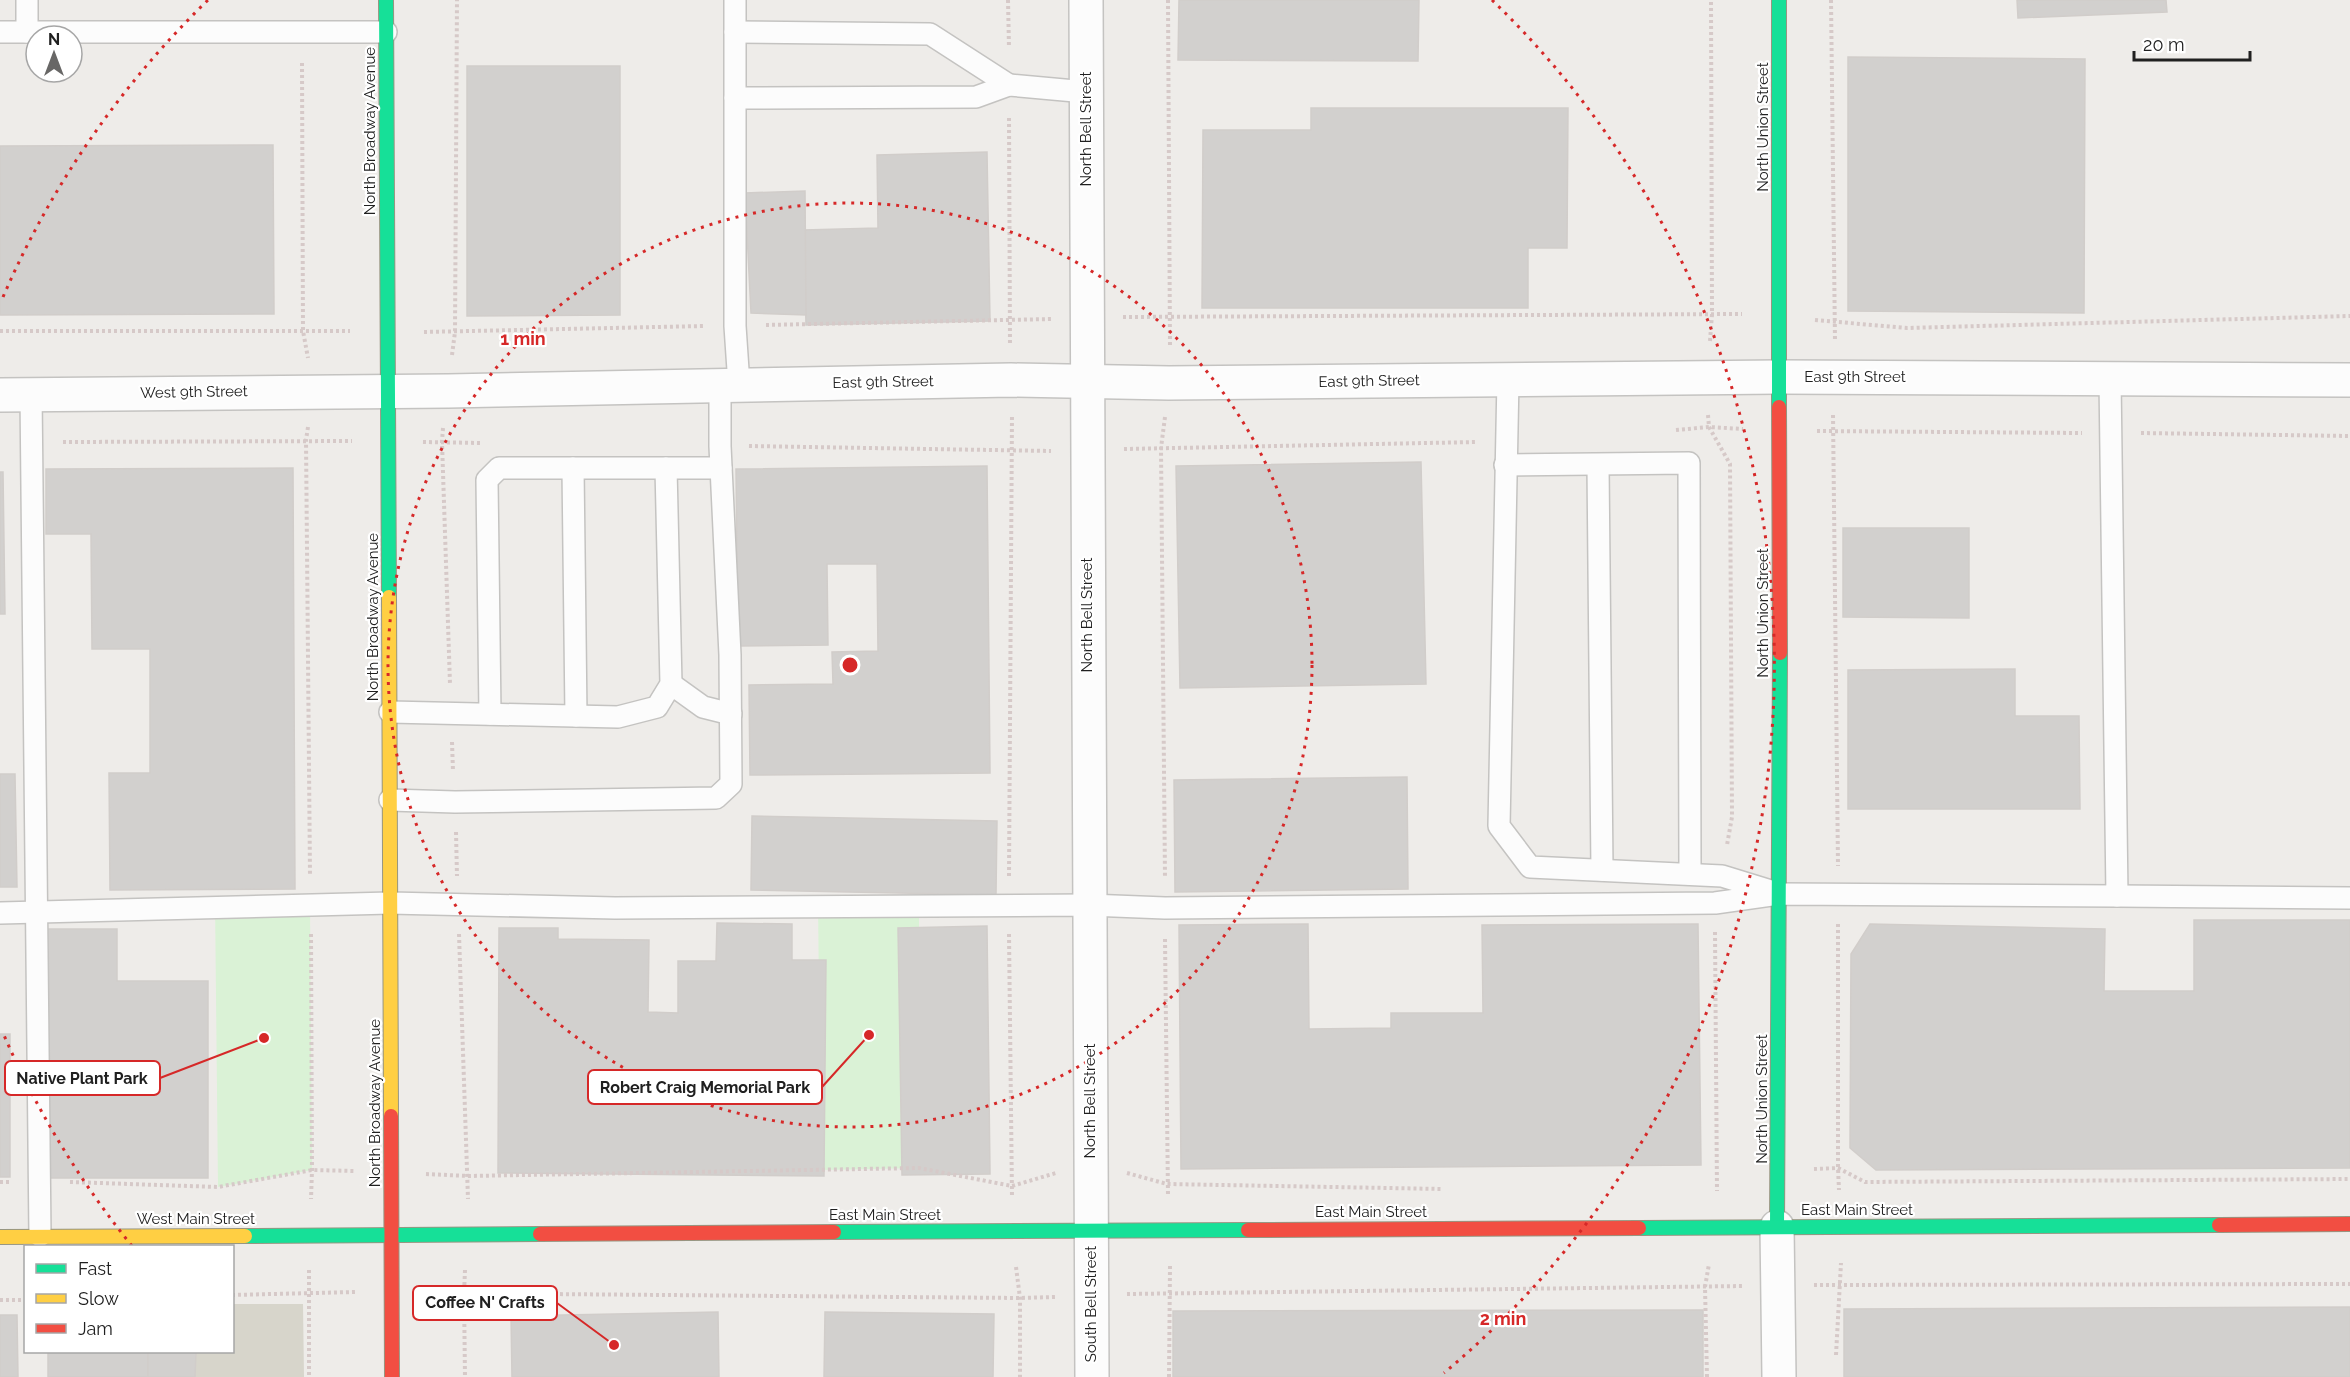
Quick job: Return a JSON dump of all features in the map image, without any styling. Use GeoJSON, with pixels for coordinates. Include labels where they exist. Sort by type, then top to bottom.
{"type":"FeatureCollection","features":[{"type":"Feature","properties":{"kind":"street","name":"North Broadway Avenue"},"geometry":{"type":"LineString","coordinates":[[386,0],[392,1377]]}},
{"type":"Feature","properties":{"kind":"street","name":"North Bell Street"},"geometry":{"type":"LineString","coordinates":[[1086,0],[1091,1230]]}},
{"type":"Feature","properties":{"kind":"street","name":"North Union Street"},"geometry":{"type":"LineString","coordinates":[[1777,1227],[1780,894],[1779,0]]}},
{"type":"Feature","properties":{"kind":"street","name":"East 9th Street"},"geometry":{"type":"LineString","coordinates":[[387,391],[1011,380],[1169,382],[1780,377],[2350,380]]}},
{"type":"Feature","properties":{"kind":"street","name":"West 9th Street"},"geometry":{"type":"LineString","coordinates":[[15,394],[387,391]]}},
{"type":"Feature","properties":{"kind":"street","name":"East Main Street"},"geometry":{"type":"LineString","coordinates":[[392,1234],[2350,1224]]}},
{"type":"Feature","properties":{"kind":"street"},"geometry":{"type":"LineString","coordinates":[[1777,1227],[1779,1377]]}},
{"type":"Feature","properties":{"kind":"street","name":"South Bell Street"},"geometry":{"type":"LineString","coordinates":[[1091,1230],[1092,1377]]}},
{"type":"Feature","properties":{"kind":"street","name":"West Main Street"},"geometry":{"type":"LineString","coordinates":[[0,1236],[392,1234]]}},
{"type":"Feature","properties":{"kind":"lane"},"geometry":{"type":"LineString","coordinates":[[27,0],[27,24]]}},
{"type":"Feature","properties":{"kind":"lane"},"geometry":{"type":"LineString","coordinates":[[390,800],[455,802],[716,798],[731,784],[730,655],[720,446],[735,326],[735,0]]}},
{"type":"Feature","properties":{"kind":"lane"},"geometry":{"type":"LineString","coordinates":[[0,32],[24,32]]}},
{"type":"Feature","properties":{"kind":"lane"},"geometry":{"type":"LineString","coordinates":[[84,32],[386,32]]}},
{"type":"Feature","properties":{"kind":"lane"},"geometry":{"type":"LineString","coordinates":[[735,32],[930,34],[1009,85]]}},
{"type":"Feature","properties":{"kind":"lane"},"geometry":{"type":"LineString","coordinates":[[735,98],[976,97],[1009,85],[1086,92]]}},
{"type":"Feature","properties":{"kind":"lane"},"geometry":{"type":"LineString","coordinates":[[1508,379],[1499,826],[1530,867],[1722,876],[1780,894]]}},
{"type":"Feature","properties":{"kind":"lane"},"geometry":{"type":"LineString","coordinates":[[2110,379],[2117,896]]}},
{"type":"Feature","properties":{"kind":"lane"},"geometry":{"type":"LineString","coordinates":[[15,394],[31,443],[39,1236]]}},
{"type":"Feature","properties":{"kind":"lane"},"geometry":{"type":"LineString","coordinates":[[1505,465],[1689,463],[1690,874]]}},
{"type":"Feature","properties":{"kind":"lane"},"geometry":{"type":"LineString","coordinates":[[1598,465],[1602,870]]}},
{"type":"Feature","properties":{"kind":"lane"},"geometry":{"type":"LineString","coordinates":[[490,714],[487,480],[499,468],[721,468]]}},
{"type":"Feature","properties":{"kind":"lane"},"geometry":{"type":"LineString","coordinates":[[573,468],[576,716]]}},
{"type":"Feature","properties":{"kind":"lane"},"geometry":{"type":"LineString","coordinates":[[390,712],[618,717],[657,707],[671,684],[666,468]]}},
{"type":"Feature","properties":{"kind":"lane"},"geometry":{"type":"LineString","coordinates":[[671,684],[703,707],[731,714]]}},
{"type":"Feature","properties":{"kind":"lane"},"geometry":{"type":"LineString","coordinates":[[0,913],[390,903],[615,908],[1089,904],[1165,908],[1715,903],[1780,894],[2350,898]]}},
{"type":"Feature","properties":{"kind":"path"},"geometry":{"type":"LineString","coordinates":[[1008,0],[1009,320],[1012,450],[1009,905],[1011,1231],[1020,1298],[1020,1377]]}},
{"type":"Feature","properties":{"kind":"path"},"geometry":{"type":"LineString","coordinates":[[1168,0],[1169,382],[1161,448],[1167,1184],[1170,1230],[1169,1377]]}},
{"type":"Feature","properties":{"kind":"path"},"geometry":{"type":"LineString","coordinates":[[1831,0],[1838,1168],[1842,1226],[1836,1355]]}},
{"type":"Feature","properties":{"kind":"path"},"geometry":{"type":"LineString","coordinates":[[302,33],[303,331],[314,391],[306,440],[312,1170],[309,1235],[309,1377]]}},
{"type":"Feature","properties":{"kind":"path"},"geometry":{"type":"LineString","coordinates":[[0,331],[455,332],[1087,319],[1170,315],[1780,315],[1907,328],[2350,316]]}},
{"type":"Feature","properties":{"kind":"path"},"geometry":{"type":"LineString","coordinates":[[1675,430],[1709,427],[1780,431],[2350,436]]}},
{"type":"Feature","properties":{"kind":"path"},"geometry":{"type":"LineString","coordinates":[[31,443],[306,440],[488,443]]}},
{"type":"Feature","properties":{"kind":"path"},"geometry":{"type":"LineString","coordinates":[[720,446],[1087,451],[1505,441]]}},
{"type":"Feature","properties":{"kind":"path"},"geometry":{"type":"LineString","coordinates":[[0,1182],[38,1181],[218,1187],[312,1170],[468,1176],[919,1168],[1012,1186],[1091,1164],[1167,1184],[1454,1190]]}},
{"type":"Feature","properties":{"kind":"path"},"geometry":{"type":"LineString","coordinates":[[1778,1170],[1838,1168],[1865,1182],[2350,1179]]}},
{"type":"Feature","properties":{"kind":"path"},"geometry":{"type":"LineString","coordinates":[[1717,1195],[1727,1191]]}},
{"type":"Feature","properties":{"kind":"path"},"geometry":{"type":"LineString","coordinates":[[234,1295],[391,1291],[464,1294],[1020,1298],[1169,1293],[1779,1285],[2350,1284]]}},
{"type":"Feature","properties":{"kind":"path"},"geometry":{"type":"LineString","coordinates":[[0,1300],[24,1300]]}},
{"type":"Feature","properties":{"kind":"shaded area"},"geometry":{"type":"Polygon","coordinates":[[[234,1304],[303,1304],[304,1377],[195,1377],[196,1353],[234,1353],[234,1304]]]}},
{"type":"Feature","properties":{"kind":"green space"},"geometry":{"type":"Polygon","coordinates":[[[215,900],[310,906],[312,1170],[218,1187],[215,900]]]}},
{"type":"Feature","properties":{"kind":"green space"},"geometry":{"type":"Polygon","coordinates":[[[818,903],[919,903],[919,1168],[821,1170],[818,903]]]}},
{"type":"Feature","properties":{"kind":"building"},"geometry":{"type":"Polygon","coordinates":[[[1179,0],[1419,0],[1418,61],[1178,60],[1179,0]]]}},
{"type":"Feature","properties":{"kind":"building"},"geometry":{"type":"Polygon","coordinates":[[[2017,0],[2166,0],[2167,12],[2018,18],[2017,0]]]}},
{"type":"Feature","properties":{"kind":"building"},"geometry":{"type":"Polygon","coordinates":[[[1848,57],[2085,59],[2084,313],[1848,311],[1848,57]]]}},
{"type":"Feature","properties":{"kind":"building"},"geometry":{"type":"Polygon","coordinates":[[[467,66],[620,66],[620,315],[467,316],[467,66]]]}},
{"type":"Feature","properties":{"kind":"building"},"geometry":{"type":"Polygon","coordinates":[[[1311,108],[1568,108],[1567,248],[1528,248],[1528,308],[1202,308],[1203,130],[1311,130],[1311,108]]]}},
{"type":"Feature","properties":{"kind":"building"},"geometry":{"type":"Polygon","coordinates":[[[273,145],[274,314],[0,315],[0,146],[273,145]]]}},
{"type":"Feature","properties":{"kind":"building"},"geometry":{"type":"Polygon","coordinates":[[[987,152],[990,321],[806,325],[804,230],[878,228],[877,155],[987,152]]]}},
{"type":"Feature","properties":{"kind":"building"},"geometry":{"type":"Polygon","coordinates":[[[805,191],[806,315],[751,313],[745,193],[805,191]]]}},
{"type":"Feature","properties":{"kind":"building"},"geometry":{"type":"Polygon","coordinates":[[[1421,462],[1426,684],[1180,688],[1176,466],[1421,462]]]}},
{"type":"Feature","properties":{"kind":"building"},"geometry":{"type":"Polygon","coordinates":[[[987,466],[990,773],[750,775],[749,685],[833,684],[832,652],[878,651],[877,564],[827,564],[828,645],[738,646],[736,469],[987,466]]]}},
{"type":"Feature","properties":{"kind":"building"},"geometry":{"type":"Polygon","coordinates":[[[293,468],[295,889],[110,890],[109,773],[150,773],[150,649],[92,649],[91,534],[46,534],[46,469],[293,468]]]}},
{"type":"Feature","properties":{"kind":"building"},"geometry":{"type":"Polygon","coordinates":[[[0,472],[3,472],[5,614],[0,614],[0,472]]]}},
{"type":"Feature","properties":{"kind":"building"},"geometry":{"type":"Polygon","coordinates":[[[1843,528],[1969,528],[1969,618],[1843,617],[1843,528]]]}},
{"type":"Feature","properties":{"kind":"building"},"geometry":{"type":"Polygon","coordinates":[[[2015,669],[2015,716],[2079,716],[2080,809],[1848,809],[1848,670],[2015,669]]]}},
{"type":"Feature","properties":{"kind":"building"},"geometry":{"type":"Polygon","coordinates":[[[0,774],[15,774],[17,887],[0,887],[0,774]]]}},
{"type":"Feature","properties":{"kind":"building"},"geometry":{"type":"Polygon","coordinates":[[[1407,777],[1408,889],[1175,892],[1174,780],[1407,777]]]}},
{"type":"Feature","properties":{"kind":"building"},"geometry":{"type":"Polygon","coordinates":[[[752,816],[997,821],[996,895],[751,890],[752,816]]]}},
{"type":"Feature","properties":{"kind":"building"},"geometry":{"type":"Polygon","coordinates":[[[2194,920],[2350,920],[2350,1168],[1876,1170],[1850,1148],[1851,954],[1870,924],[2105,929],[2104,991],[2194,991],[2194,920]]]}},
{"type":"Feature","properties":{"kind":"building"},"geometry":{"type":"Polygon","coordinates":[[[717,923],[792,924],[792,960],[826,960],[824,1176],[498,1173],[499,928],[558,928],[558,939],[649,940],[648,1012],[678,1013],[678,961],[716,961],[717,923]]]}},
{"type":"Feature","properties":{"kind":"building"},"geometry":{"type":"Polygon","coordinates":[[[1308,924],[1309,1029],[1391,1028],[1391,1013],[1483,1013],[1482,925],[1698,924],[1701,1165],[1181,1169],[1179,925],[1308,924]]]}},
{"type":"Feature","properties":{"kind":"building"},"geometry":{"type":"Polygon","coordinates":[[[987,926],[990,1174],[902,1175],[898,928],[987,926]]]}},
{"type":"Feature","properties":{"kind":"building"},"geometry":{"type":"Polygon","coordinates":[[[44,929],[117,929],[117,981],[208,981],[208,1178],[44,1178],[44,929]]]}},
{"type":"Feature","properties":{"kind":"building"},"geometry":{"type":"Polygon","coordinates":[[[0,1034],[10,1034],[10,1177],[0,1177],[0,1034]]]}},
{"type":"Feature","properties":{"kind":"building"},"geometry":{"type":"Polygon","coordinates":[[[2350,1307],[2350,1377],[1844,1377],[1844,1309],[2350,1307]]]}},
{"type":"Feature","properties":{"kind":"building"},"geometry":{"type":"Polygon","coordinates":[[[1703,1310],[1703,1377],[1173,1377],[1173,1311],[1703,1310]]]}},
{"type":"Feature","properties":{"kind":"building"},"geometry":{"type":"Polygon","coordinates":[[[718,1312],[719,1377],[512,1377],[511,1316],[718,1312]]]}},
{"type":"Feature","properties":{"kind":"building"},"geometry":{"type":"Polygon","coordinates":[[[825,1312],[994,1314],[993,1377],[824,1377],[825,1312]]]}},
{"type":"Feature","properties":{"kind":"building"},"geometry":{"type":"Polygon","coordinates":[[[0,1315],[17,1315],[18,1377],[0,1377],[0,1315]]]}},
{"type":"Feature","properties":{"kind":"building"},"geometry":{"type":"Polygon","coordinates":[[[48,1353],[148,1353],[148,1377],[48,1377],[48,1353]]]}},
{"type":"Feature","properties":{"kind":"building"},"geometry":{"type":"Polygon","coordinates":[[[148,1353],[196,1353],[195,1377],[148,1377],[148,1353]]]}},
{"type":"Feature","properties":{"kind":"traffic: fast"},"geometry":{"type":"LineString","coordinates":[[386,0],[389,597]]}},
{"type":"Feature","properties":{"kind":"traffic: fast"},"geometry":{"type":"LineString","coordinates":[[1779,0],[1779,407]]}},
{"type":"Feature","properties":{"kind":"traffic: fast"},"geometry":{"type":"LineString","coordinates":[[1777,1227],[1780,653]]}},
{"type":"Feature","properties":{"kind":"traffic: fast"},"geometry":{"type":"LineString","coordinates":[[1639,1228],[2219,1225]]}},
{"type":"Feature","properties":{"kind":"traffic: fast"},"geometry":{"type":"LineString","coordinates":[[834,1232],[1248,1230]]}},
{"type":"Feature","properties":{"kind":"traffic: fast"},"geometry":{"type":"LineString","coordinates":[[245,1236],[540,1234]]}},
{"type":"Feature","properties":{"kind":"traffic: slow"},"geometry":{"type":"LineString","coordinates":[[389,597],[391,1116]]}},
{"type":"Feature","properties":{"kind":"traffic: slow"},"geometry":{"type":"LineString","coordinates":[[0,1237],[245,1236]]}},
{"type":"Feature","properties":{"kind":"traffic: jam"},"geometry":{"type":"LineString","coordinates":[[1779,407],[1780,653]]}},
{"type":"Feature","properties":{"kind":"traffic: jam"},"geometry":{"type":"LineString","coordinates":[[391,1116],[392,1377]]}},
{"type":"Feature","properties":{"kind":"traffic: jam"},"geometry":{"type":"LineString","coordinates":[[2219,1225],[2350,1224]]}},
{"type":"Feature","properties":{"kind":"traffic: jam"},"geometry":{"type":"LineString","coordinates":[[1248,1230],[1639,1228]]}},
{"type":"Feature","properties":{"kind":"traffic: jam"},"geometry":{"type":"LineString","coordinates":[[540,1234],[834,1232]]}},
{"type":"Feature","properties":{"kind":"place","name":"Robert Craig Memorial Park"},"geometry":{"type":"Point","coordinates":[869,1035]}},
{"type":"Feature","properties":{"kind":"place","name":"Native Plant Park"},"geometry":{"type":"Point","coordinates":[264,1038]}},
{"type":"Feature","properties":{"kind":"place","name":"Coffee N' Crafts"},"geometry":{"type":"Point","coordinates":[614,1345]}}]}
